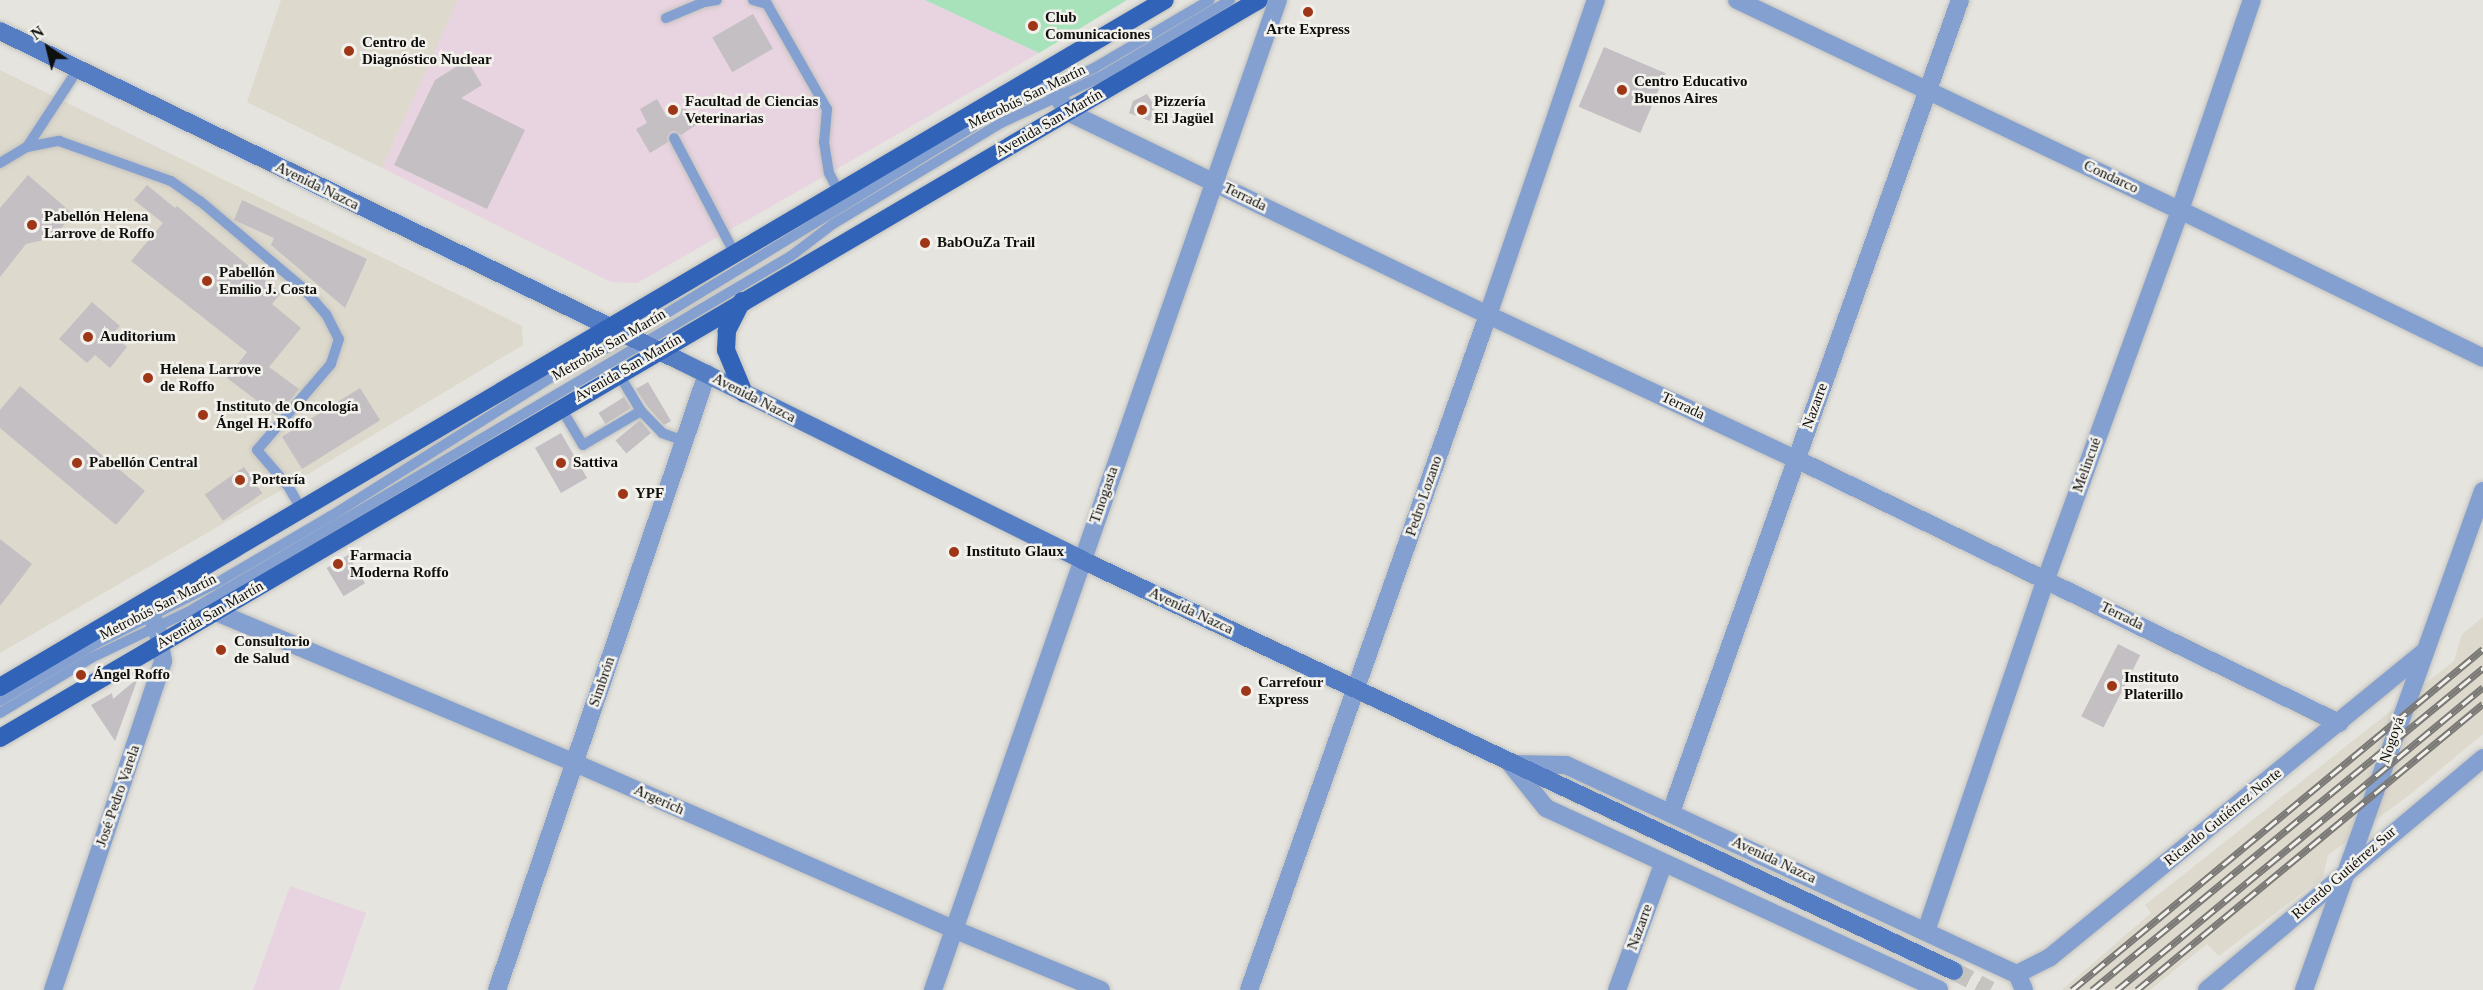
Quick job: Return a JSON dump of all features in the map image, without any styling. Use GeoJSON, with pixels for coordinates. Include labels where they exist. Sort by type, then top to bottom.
{"type":"FeatureCollection","features":[{"type":"Feature","properties":{"kind":"main road","name":"Avenida San Martín"},"geometry":{"type":"LineString","coordinates":[[0,687],[153,622],[216,612],[618,373],[643,344],[742,301],[1055,92],[1165,0]]}},
{"type":"Feature","properties":{"kind":"main road","name":"Avenida San Martín"},"geometry":{"type":"LineString","coordinates":[[0,738],[302,510],[610,327],[839,193],[1259,0]]}},
{"type":"Feature","properties":{"kind":"main road","name":"Avenida Nazca"},"geometry":{"type":"LineString","coordinates":[[0,31],[707,374],[1082,560],[1510,764],[1954,971]]}},
{"type":"Feature","properties":{"kind":"main road"},"geometry":{"type":"LineString","coordinates":[[742,301],[727,331],[726,350],[744,393]]}},
{"type":"Feature","properties":{"kind":"street","name":"Tinogasta"},"geometry":{"type":"LineString","coordinates":[[933,990],[1278,0]]}},
{"type":"Feature","properties":{"kind":"street","name":"Pedro Lozano"},"geometry":{"type":"LineString","coordinates":[[1249,990],[1488,315],[1596,0]]}},
{"type":"Feature","properties":{"kind":"street","name":"Condarco"},"geometry":{"type":"LineString","coordinates":[[1737,0],[2181,210],[2483,358]]}},
{"type":"Feature","properties":{"kind":"street","name":"Nazarre"},"geometry":{"type":"LineString","coordinates":[[1671,812],[1960,0]]}},
{"type":"Feature","properties":{"kind":"street","name":"Melincué"},"geometry":{"type":"LineString","coordinates":[[1926,931],[2046,579],[2181,210],[2252,0]]}},
{"type":"Feature","properties":{"kind":"street","name":"Terrada"},"geometry":{"type":"LineString","coordinates":[[1055,92],[1213,182],[1488,315],[1797,459],[2339,723]]}},
{"type":"Feature","properties":{"kind":"street","name":"Simbrón"},"geometry":{"type":"LineString","coordinates":[[497,990],[707,374]]}},
{"type":"Feature","properties":{"kind":"street","name":"Nogoyá"},"geometry":{"type":"LineString","coordinates":[[2304,990],[2483,491]]}},
{"type":"Feature","properties":{"kind":"street","name":"Argerich"},"geometry":{"type":"LineString","coordinates":[[216,612],[575,763],[953,930],[1101,990]]}},
{"type":"Feature","properties":{"kind":"street","name":"José Pedro Varela"},"geometry":{"type":"LineString","coordinates":[[53,990],[164,661],[153,622]]}},
{"type":"Feature","properties":{"kind":"street","name":"Ricardo Gutiérrez Norte"},"geometry":{"type":"LineString","coordinates":[[2020,982],[2424,652]]}},
{"type":"Feature","properties":{"kind":"street","name":"Ricardo Gutiérrez Sur"},"geometry":{"type":"LineString","coordinates":[[2207,990],[2344,874],[2475,773],[2483,758]]}},
{"type":"Feature","properties":{"kind":"street","name":"Avenida Nazca"},"geometry":{"type":"LineString","coordinates":[[1510,764],[1566,765],[1926,931],[2020,982]]}},
{"type":"Feature","properties":{"kind":"street","name":"Avenida Nazca"},"geometry":{"type":"LineString","coordinates":[[1510,764],[1546,808],[1939,990]]}},
{"type":"Feature","properties":{"kind":"street","name":"Nazarre"},"geometry":{"type":"LineString","coordinates":[[1617,990],[1664,864]]}},
{"type":"Feature","properties":{"kind":"lane"},"geometry":{"type":"LineString","coordinates":[[666,18],[704,2],[717,0]]}},
{"type":"Feature","properties":{"kind":"lane"},"geometry":{"type":"LineString","coordinates":[[753,0],[767,4],[827,109],[824,142],[830,173],[839,193]]}},
{"type":"Feature","properties":{"kind":"lane","name":"Metrobús San Martín"},"geometry":{"type":"LineString","coordinates":[[0,701],[153,622],[188,612],[791,256],[832,224],[1210,0]]}},
{"type":"Feature","properties":{"kind":"lane","name":"Metrobús San Martín"},"geometry":{"type":"LineString","coordinates":[[0,713],[331,516],[553,376],[643,344],[995,113],[1100,77],[1230,0]]}},
{"type":"Feature","properties":{"kind":"lane"},"geometry":{"type":"LineString","coordinates":[[27,147],[78,69]]}},
{"type":"Feature","properties":{"kind":"lane"},"geometry":{"type":"LineString","coordinates":[[674,138],[735,254]]}},
{"type":"Feature","properties":{"kind":"lane"},"geometry":{"type":"LineString","coordinates":[[0,163],[27,147],[59,141],[171,181],[200,201],[295,282],[326,314],[339,339],[331,364],[257,450],[288,486],[302,510]]}},
{"type":"Feature","properties":{"kind":"lane"},"geometry":{"type":"LineString","coordinates":[[618,373],[641,411],[662,433],[684,441]]}},
{"type":"Feature","properties":{"kind":"lane"},"geometry":{"type":"LineString","coordinates":[[561,408],[583,446],[641,411]]}},
{"type":"Feature","properties":{"kind":"shaded area","name":"Centro de Diagnóstico Nuclear"},"geometry":{"type":"Polygon","coordinates":[[[281,0],[458,0],[382,168],[247,102],[281,0]]]}},
{"type":"Feature","properties":{"kind":"shaded area","name":"Facultad de Ciencias Veterinarias"},"geometry":{"type":"Polygon","coordinates":[[[458,0],[925,0],[1039,53],[637,283],[611,282],[382,168],[458,0]]]}},
{"type":"Feature","properties":{"kind":"shaded area","name":"Instituto de Oncología Ángel H. Roffo"},"geometry":{"type":"Polygon","coordinates":[[[0,70],[522,326],[523,345],[288,486],[0,653],[0,70]]]}},
{"type":"Feature","properties":{"kind":"shaded area"},"geometry":{"type":"Polygon","coordinates":[[[2483,617],[2483,734],[2408,796],[2328,855],[2323,877],[2219,956],[2207,944],[2150,990],[2062,990],[2151,913],[2145,905],[2454,661],[2462,634],[2483,617]]]}},
{"type":"Feature","properties":{"kind":"shaded area"},"geometry":{"type":"Polygon","coordinates":[[[290,886],[366,913],[339,990],[253,990],[290,886]]]}},
{"type":"Feature","properties":{"kind":"green space","name":"Club Comunicaciones"},"geometry":{"type":"Polygon","coordinates":[[[925,0],[1127,0],[1039,53],[925,0]]]}},
{"type":"Feature","properties":{"kind":"building"},"geometry":{"type":"Polygon","coordinates":[[[753,14],[773,49],[732,72],[712,38],[753,14]]]}},
{"type":"Feature","properties":{"kind":"building","name":"Centro Educativo Buenos Aires"},"geometry":{"type":"Polygon","coordinates":[[[1604,47],[1666,73],[1640,133],[1579,107],[1604,47]]]}},
{"type":"Feature","properties":{"kind":"building"},"geometry":{"type":"Polygon","coordinates":[[[467,60],[482,85],[461,98],[525,130],[487,209],[394,165],[435,80],[467,60]]]}},
{"type":"Feature","properties":{"kind":"building","name":"Pizzería El Jagüel"},"geometry":{"type":"Polygon","coordinates":[[[1147,94],[1155,107],[1150,121],[1129,113],[1133,101],[1147,94]]]}},
{"type":"Feature","properties":{"kind":"building"},"geometry":{"type":"Polygon","coordinates":[[[657,99],[667,117],[685,107],[696,125],[681,135],[675,131],[670,132],[667,137],[668,142],[650,153],[636,129],[647,123],[640,109],[657,99]]]}},
{"type":"Feature","properties":{"kind":"building","name":"Pabellón Helena Larrove de Roffo"},"geometry":{"type":"Polygon","coordinates":[[[28,175],[73,214],[53,238],[26,244],[0,277],[0,208],[28,175]]]}},
{"type":"Feature","properties":{"kind":"building","name":"Pabellón Emilio J. Costa"},"geometry":{"type":"Polygon","coordinates":[[[147,185],[175,208],[177,206],[281,293],[272,304],[301,328],[269,367],[299,389],[277,416],[227,378],[247,352],[131,261],[163,223],[134,200],[147,185]]]}},
{"type":"Feature","properties":{"kind":"building"},"geometry":{"type":"Polygon","coordinates":[[[242,200],[367,259],[345,308],[271,245],[274,238],[234,220],[242,200]]]}},
{"type":"Feature","properties":{"kind":"building","name":"Auditorium"},"geometry":{"type":"Polygon","coordinates":[[[92,302],[120,326],[112,334],[127,347],[110,368],[95,355],[87,363],[59,339],[92,302]]]}},
{"type":"Feature","properties":{"kind":"building"},"geometry":{"type":"Polygon","coordinates":[[[648,382],[671,421],[664,425],[636,389],[648,382]]]}},
{"type":"Feature","properties":{"kind":"building","name":"Pabellón Central"},"geometry":{"type":"Polygon","coordinates":[[[20,386],[145,491],[116,525],[0,428],[0,410],[20,386]]]}},
{"type":"Feature","properties":{"kind":"building"},"geometry":{"type":"Polygon","coordinates":[[[360,388],[380,420],[302,469],[282,437],[360,388]]]}},
{"type":"Feature","properties":{"kind":"building"},"geometry":{"type":"Polygon","coordinates":[[[624,397],[631,408],[605,424],[599,413],[624,397]]]}},
{"type":"Feature","properties":{"kind":"building"},"geometry":{"type":"Polygon","coordinates":[[[640,420],[651,433],[626,454],[615,441],[640,420]]]}},
{"type":"Feature","properties":{"kind":"building","name":"Sattiva"},"geometry":{"type":"Polygon","coordinates":[[[561,433],[587,478],[561,493],[535,448],[561,433]]]}},
{"type":"Feature","properties":{"kind":"building","name":"Portería"},"geometry":{"type":"Polygon","coordinates":[[[244,467],[262,493],[223,521],[205,495],[244,467]]]}},
{"type":"Feature","properties":{"kind":"building"},"geometry":{"type":"Polygon","coordinates":[[[0,539],[32,564],[0,606],[0,539]]]}},
{"type":"Feature","properties":{"kind":"building"},"geometry":{"type":"Polygon","coordinates":[[[348,555],[365,583],[344,596],[327,568],[348,555]]]}},
{"type":"Feature","properties":{"kind":"building","name":"Instituto Platerillo"},"geometry":{"type":"Polygon","coordinates":[[[2118,644],[2140,655],[2104,728],[2081,716],[2118,644]]]}},
{"type":"Feature","properties":{"kind":"building"},"geometry":{"type":"Polygon","coordinates":[[[138,678],[115,741],[91,705],[112,693],[113,699],[138,678]]]}},
{"type":"Feature","properties":{"kind":"tunnel"},"geometry":{"type":"LineString","coordinates":[[1954,971],[1990,990]]}},
{"type":"Feature","properties":{"kind":"railway"},"geometry":{"type":"LineString","coordinates":[[2072,990],[2483,649]]}},
{"type":"Feature","properties":{"kind":"railway"},"geometry":{"type":"LineString","coordinates":[[2092,990],[2483,668]]}},
{"type":"Feature","properties":{"kind":"railway"},"geometry":{"type":"LineString","coordinates":[[2117,990],[2483,687]]}},
{"type":"Feature","properties":{"kind":"railway"},"geometry":{"type":"LineString","coordinates":[[2137,990],[2483,704]]}},
{"type":"Feature","properties":{"kind":"place","name":"Arte Express"},"geometry":{"type":"Point","coordinates":[1308,12]}},
{"type":"Feature","properties":{"kind":"place","name":"Club Comunicaciones"},"geometry":{"type":"Point","coordinates":[1033,26]}},
{"type":"Feature","properties":{"kind":"place","name":"Centro de Diagnóstico Nuclear"},"geometry":{"type":"Point","coordinates":[349,51]}},
{"type":"Feature","properties":{"kind":"place","name":"Centro Educativo Buenos Aires"},"geometry":{"type":"Point","coordinates":[1622,90]}},
{"type":"Feature","properties":{"kind":"place","name":"Facultad de Ciencias Veterinarias"},"geometry":{"type":"Point","coordinates":[673,110]}},
{"type":"Feature","properties":{"kind":"place","name":"Pizzería El Jagüel"},"geometry":{"type":"Point","coordinates":[1142,110]}},
{"type":"Feature","properties":{"kind":"place","name":"Pabellón Helena Larrove de Roffo"},"geometry":{"type":"Point","coordinates":[32,225]}},
{"type":"Feature","properties":{"kind":"place","name":"BabOuZa Trail"},"geometry":{"type":"Point","coordinates":[925,243]}},
{"type":"Feature","properties":{"kind":"place","name":"Pabellón Emilio J. Costa"},"geometry":{"type":"Point","coordinates":[207,281]}},
{"type":"Feature","properties":{"kind":"place","name":"Auditorium"},"geometry":{"type":"Point","coordinates":[88,337]}},
{"type":"Feature","properties":{"kind":"place","name":"Helena Larrove de Roffo"},"geometry":{"type":"Point","coordinates":[148,378]}},
{"type":"Feature","properties":{"kind":"place","name":"Instituto de Oncología Ángel H. Roffo"},"geometry":{"type":"Point","coordinates":[203,415]}},
{"type":"Feature","properties":{"kind":"place","name":"Pabellón Central"},"geometry":{"type":"Point","coordinates":[77,463]}},
{"type":"Feature","properties":{"kind":"place","name":"Sattiva"},"geometry":{"type":"Point","coordinates":[561,463]}},
{"type":"Feature","properties":{"kind":"place","name":"Portería"},"geometry":{"type":"Point","coordinates":[240,480]}},
{"type":"Feature","properties":{"kind":"place","name":"YPF"},"geometry":{"type":"Point","coordinates":[623,494]}},
{"type":"Feature","properties":{"kind":"place","name":"Instituto Glaux"},"geometry":{"type":"Point","coordinates":[954,552]}},
{"type":"Feature","properties":{"kind":"place","name":"Farmacia Moderna Roffo"},"geometry":{"type":"Point","coordinates":[338,564]}},
{"type":"Feature","properties":{"kind":"place","name":"Consultorio de Salud"},"geometry":{"type":"Point","coordinates":[221,650]}},
{"type":"Feature","properties":{"kind":"place","name":"Ángel Roffo"},"geometry":{"type":"Point","coordinates":[81,675]}},
{"type":"Feature","properties":{"kind":"place","name":"Instituto Platerillo"},"geometry":{"type":"Point","coordinates":[2112,686]}},
{"type":"Feature","properties":{"kind":"place","name":"Carrefour Express"},"geometry":{"type":"Point","coordinates":[1246,691]}}]}
